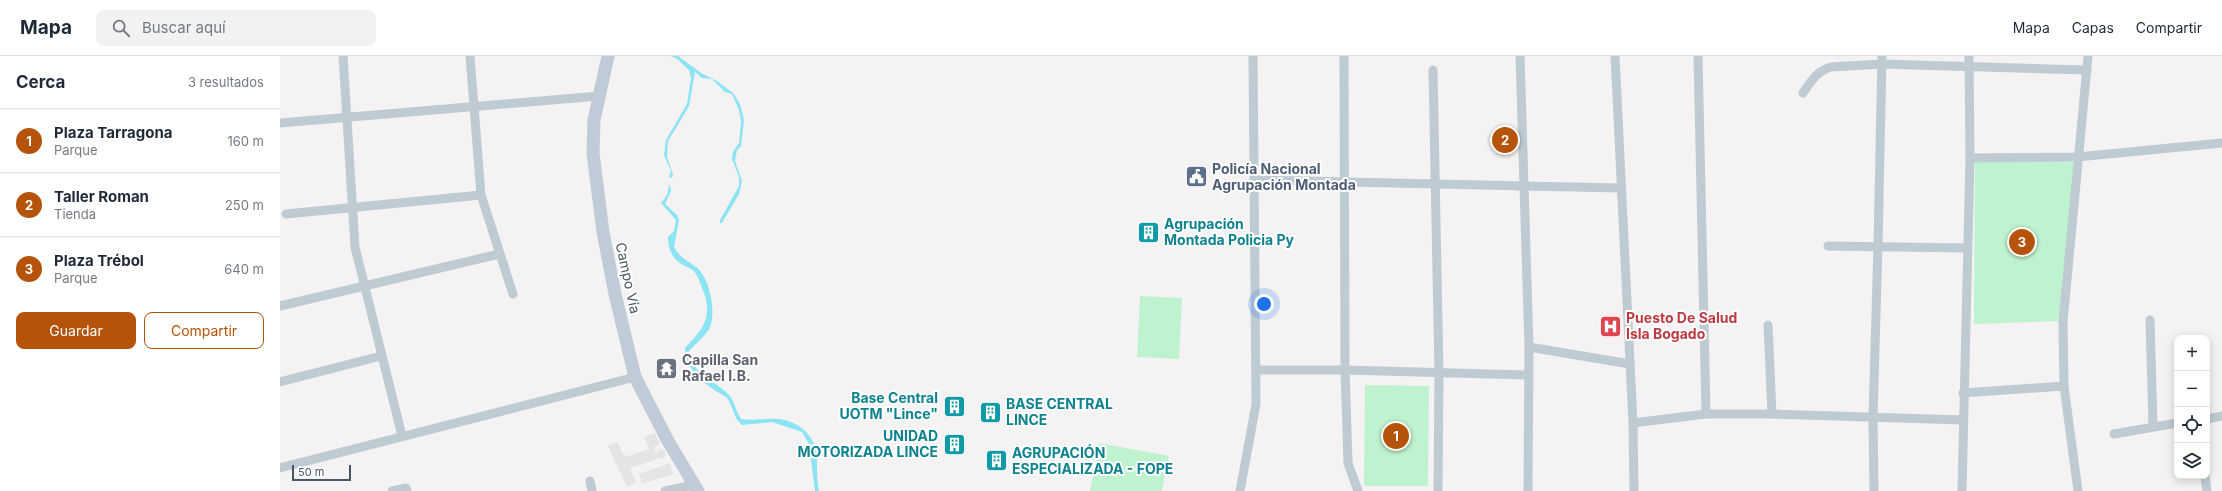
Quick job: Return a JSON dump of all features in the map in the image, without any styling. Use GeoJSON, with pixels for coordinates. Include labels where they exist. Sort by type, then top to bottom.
{"type":"FeatureCollection","features":[{"type":"Feature","properties":{"kind":"street"},"geometry":{"type":"LineString","coordinates":[[343,56],[351,208],[355,247],[402,436]]}},
{"type":"Feature","properties":{"kind":"street"},"geometry":{"type":"LineString","coordinates":[[470,56],[481,195],[513,294]]}},
{"type":"Feature","properties":{"kind":"street","name":"Campo Vía"},"geometry":{"type":"LineString","coordinates":[[608,56],[593,130],[594,166],[608,260],[635,377],[696,488]]}},
{"type":"Feature","properties":{"kind":"street"},"geometry":{"type":"LineString","coordinates":[[1240,491],[1256,404],[1253,56]]}},
{"type":"Feature","properties":{"kind":"street"},"geometry":{"type":"LineString","coordinates":[[1344,56],[1345,370],[1348,463],[1358,491]]}},
{"type":"Feature","properties":{"kind":"street"},"geometry":{"type":"LineString","coordinates":[[1520,56],[1529,347],[1528,491]]}},
{"type":"Feature","properties":{"kind":"street"},"geometry":{"type":"LineString","coordinates":[[1615,56],[1633,423],[1634,491]]}},
{"type":"Feature","properties":{"kind":"street"},"geometry":{"type":"LineString","coordinates":[[1698,56],[1706,414]]}},
{"type":"Feature","properties":{"kind":"street"},"geometry":{"type":"LineString","coordinates":[[1962,491],[1966,248],[1970,158],[1969,56]]}},
{"type":"Feature","properties":{"kind":"street"},"geometry":{"type":"LineString","coordinates":[[2078,491],[2064,386],[2063,322],[2077,157],[2088,56]]}},
{"type":"Feature","properties":{"kind":"street"},"geometry":{"type":"LineString","coordinates":[[1874,491],[1873,417],[1881,60]]}},
{"type":"Feature","properties":{"kind":"street"},"geometry":{"type":"LineString","coordinates":[[1804,92],[1813,78],[1824,69],[1881,60],[1968,66],[2087,70]]}},
{"type":"Feature","properties":{"kind":"street"},"geometry":{"type":"LineString","coordinates":[[1433,70],[1439,373],[1438,491]]}},
{"type":"Feature","properties":{"kind":"street"},"geometry":{"type":"LineString","coordinates":[[280,123],[600,96]]}},
{"type":"Feature","properties":{"kind":"street"},"geometry":{"type":"LineString","coordinates":[[1970,158],[2077,157],[2222,143]]}},
{"type":"Feature","properties":{"kind":"street"},"geometry":{"type":"LineString","coordinates":[[1254,180],[1621,188]]}},
{"type":"Feature","properties":{"kind":"street"},"geometry":{"type":"LineString","coordinates":[[286,214],[481,195]]}},
{"type":"Feature","properties":{"kind":"street"},"geometry":{"type":"LineString","coordinates":[[1828,246],[1878,245],[1966,248]]}},
{"type":"Feature","properties":{"kind":"street"},"geometry":{"type":"LineString","coordinates":[[280,306],[499,254]]}},
{"type":"Feature","properties":{"kind":"street"},"geometry":{"type":"LineString","coordinates":[[2150,320],[2153,425]]}},
{"type":"Feature","properties":{"kind":"street"},"geometry":{"type":"LineString","coordinates":[[1768,326],[1772,414]]}},
{"type":"Feature","properties":{"kind":"street"},"geometry":{"type":"LineString","coordinates":[[1529,347],[1630,364]]}},
{"type":"Feature","properties":{"kind":"street"},"geometry":{"type":"LineString","coordinates":[[280,382],[382,356]]}},
{"type":"Feature","properties":{"kind":"street"},"geometry":{"type":"LineString","coordinates":[[1256,370],[1345,370],[1529,375]]}},
{"type":"Feature","properties":{"kind":"street"},"geometry":{"type":"LineString","coordinates":[[280,468],[635,377]]}},
{"type":"Feature","properties":{"kind":"street"},"geometry":{"type":"LineString","coordinates":[[1963,393],[2064,386]]}},
{"type":"Feature","properties":{"kind":"street"},"geometry":{"type":"LineString","coordinates":[[1633,423],[1706,414],[1772,414],[1963,420]]}},
{"type":"Feature","properties":{"kind":"street"},"geometry":{"type":"LineString","coordinates":[[2210,418],[2222,416]]}},
{"type":"Feature","properties":{"kind":"street"},"geometry":{"type":"LineString","coordinates":[[2114,434],[2153,425],[2174,423]]}},
{"type":"Feature","properties":{"kind":"street"},"geometry":{"type":"LineString","coordinates":[[2205,479],[2207,491]]}},
{"type":"Feature","properties":{"kind":"street"},"geometry":{"type":"LineString","coordinates":[[590,481],[592,491]]}},
{"type":"Feature","properties":{"kind":"street"},"geometry":{"type":"LineString","coordinates":[[392,491],[406,488],[407,491]]}},
{"type":"Feature","properties":{"kind":"street"},"geometry":{"type":"LineString","coordinates":[[665,491],[696,488]]}},
{"type":"Feature","properties":{"kind":"shaded area","name":"Puesto De Salud Isla Bogado"},"geometry":{"type":"Polygon","coordinates":[[[1617,314],[1617,338],[1605,338],[1605,315],[1617,314]]]}},
{"type":"Feature","properties":{"kind":"shaded area"},"geometry":{"type":"Polygon","coordinates":[[[655,433],[660,444],[654,447],[658,459],[630,468],[636,482],[627,487],[608,446],[617,442],[625,457],[649,449],[644,437],[655,433]]]}},
{"type":"Feature","properties":{"kind":"shaded area"},"geometry":{"type":"Polygon","coordinates":[[[659,450],[663,450],[665,454],[663,458],[659,458],[657,456],[657,452],[659,450]]]}},
{"type":"Feature","properties":{"kind":"shaded area"},"geometry":{"type":"Polygon","coordinates":[[[670,463],[673,474],[642,484],[639,474],[670,463]]]}},
{"type":"Feature","properties":{"kind":"green space"},"geometry":{"type":"Polygon","coordinates":[[[1975,162],[2076,162],[2063,321],[1974,324],[1975,162]]]}},
{"type":"Feature","properties":{"kind":"green space"},"geometry":{"type":"Polygon","coordinates":[[[1140,296],[1182,298],[1179,359],[1137,357],[1140,296]]]}},
{"type":"Feature","properties":{"kind":"green space"},"geometry":{"type":"Polygon","coordinates":[[[1365,385],[1429,386],[1428,486],[1364,486],[1365,385]]]}},
{"type":"Feature","properties":{"kind":"green space"},"geometry":{"type":"Polygon","coordinates":[[[1099,443],[1169,456],[1162,491],[1090,491],[1099,443]]]}},
{"type":"Feature","properties":{"kind":"water"},"geometry":{"type":"Polygon","coordinates":[[[670,56],[678,56],[701,73],[717,81],[733,93],[740,104],[744,120],[741,146],[737,150],[735,161],[742,181],[739,194],[722,223],[720,223],[720,220],[739,186],[739,177],[732,159],[733,152],[739,143],[741,122],[739,110],[732,94],[725,92],[712,79],[702,78],[695,72],[689,106],[668,141],[667,157],[673,174],[672,178],[669,177],[671,171],[664,155],[666,140],[687,104],[691,78],[689,70],[676,58],[670,56]]]}},
{"type":"Feature","properties":{"kind":"water"},"geometry":{"type":"Polygon","coordinates":[[[669,185],[671,191],[665,204],[677,215],[679,220],[674,247],[681,256],[701,272],[709,288],[711,297],[711,324],[704,336],[689,351],[691,360],[695,367],[705,377],[730,396],[741,419],[784,420],[797,425],[807,433],[814,444],[816,451],[819,491],[815,491],[809,444],[802,432],[772,422],[742,425],[736,418],[729,400],[698,377],[689,365],[685,348],[702,328],[707,314],[707,306],[700,281],[694,271],[679,263],[673,257],[670,250],[668,237],[674,231],[676,220],[661,203],[667,195],[669,185]]]}},
{"type":"Feature","properties":{"kind":"place","name":"Taller Roman"},"geometry":{"type":"Point","coordinates":[1505,140]}},
{"type":"Feature","properties":{"kind":"place","name":"Policía Nacional Agrupación Montada"},"geometry":{"type":"Point","coordinates":[1197,177]}},
{"type":"Feature","properties":{"kind":"place","name":"Agrupación Montada Policia Py"},"geometry":{"type":"Point","coordinates":[1149,232]}},
{"type":"Feature","properties":{"kind":"place","name":"Plaza Trébol"},"geometry":{"type":"Point","coordinates":[2022,242]}},
{"type":"Feature","properties":{"kind":"place","name":"Puesto De Salud Isla Bogado"},"geometry":{"type":"Point","coordinates":[1611,326]}},
{"type":"Feature","properties":{"kind":"place","name":"Capilla San Rafael I.B."},"geometry":{"type":"Point","coordinates":[667,368]}},
{"type":"Feature","properties":{"kind":"place","name":"Base Central UOTM \"Lince\""},"geometry":{"type":"Point","coordinates":[954,406]}},
{"type":"Feature","properties":{"kind":"place","name":"BASE CENTRAL LINCE"},"geometry":{"type":"Point","coordinates":[991,412]}},
{"type":"Feature","properties":{"kind":"place","name":"Plaza Tarragona"},"geometry":{"type":"Point","coordinates":[1396,436]}},
{"type":"Feature","properties":{"kind":"place","name":"UNIDAD MOTORIZADA LINCE"},"geometry":{"type":"Point","coordinates":[954,444]}},
{"type":"Feature","properties":{"kind":"place","name":"AGRUPACIÓN ESPECIALIZADA - FOPE"},"geometry":{"type":"Point","coordinates":[997,461]}}]}
